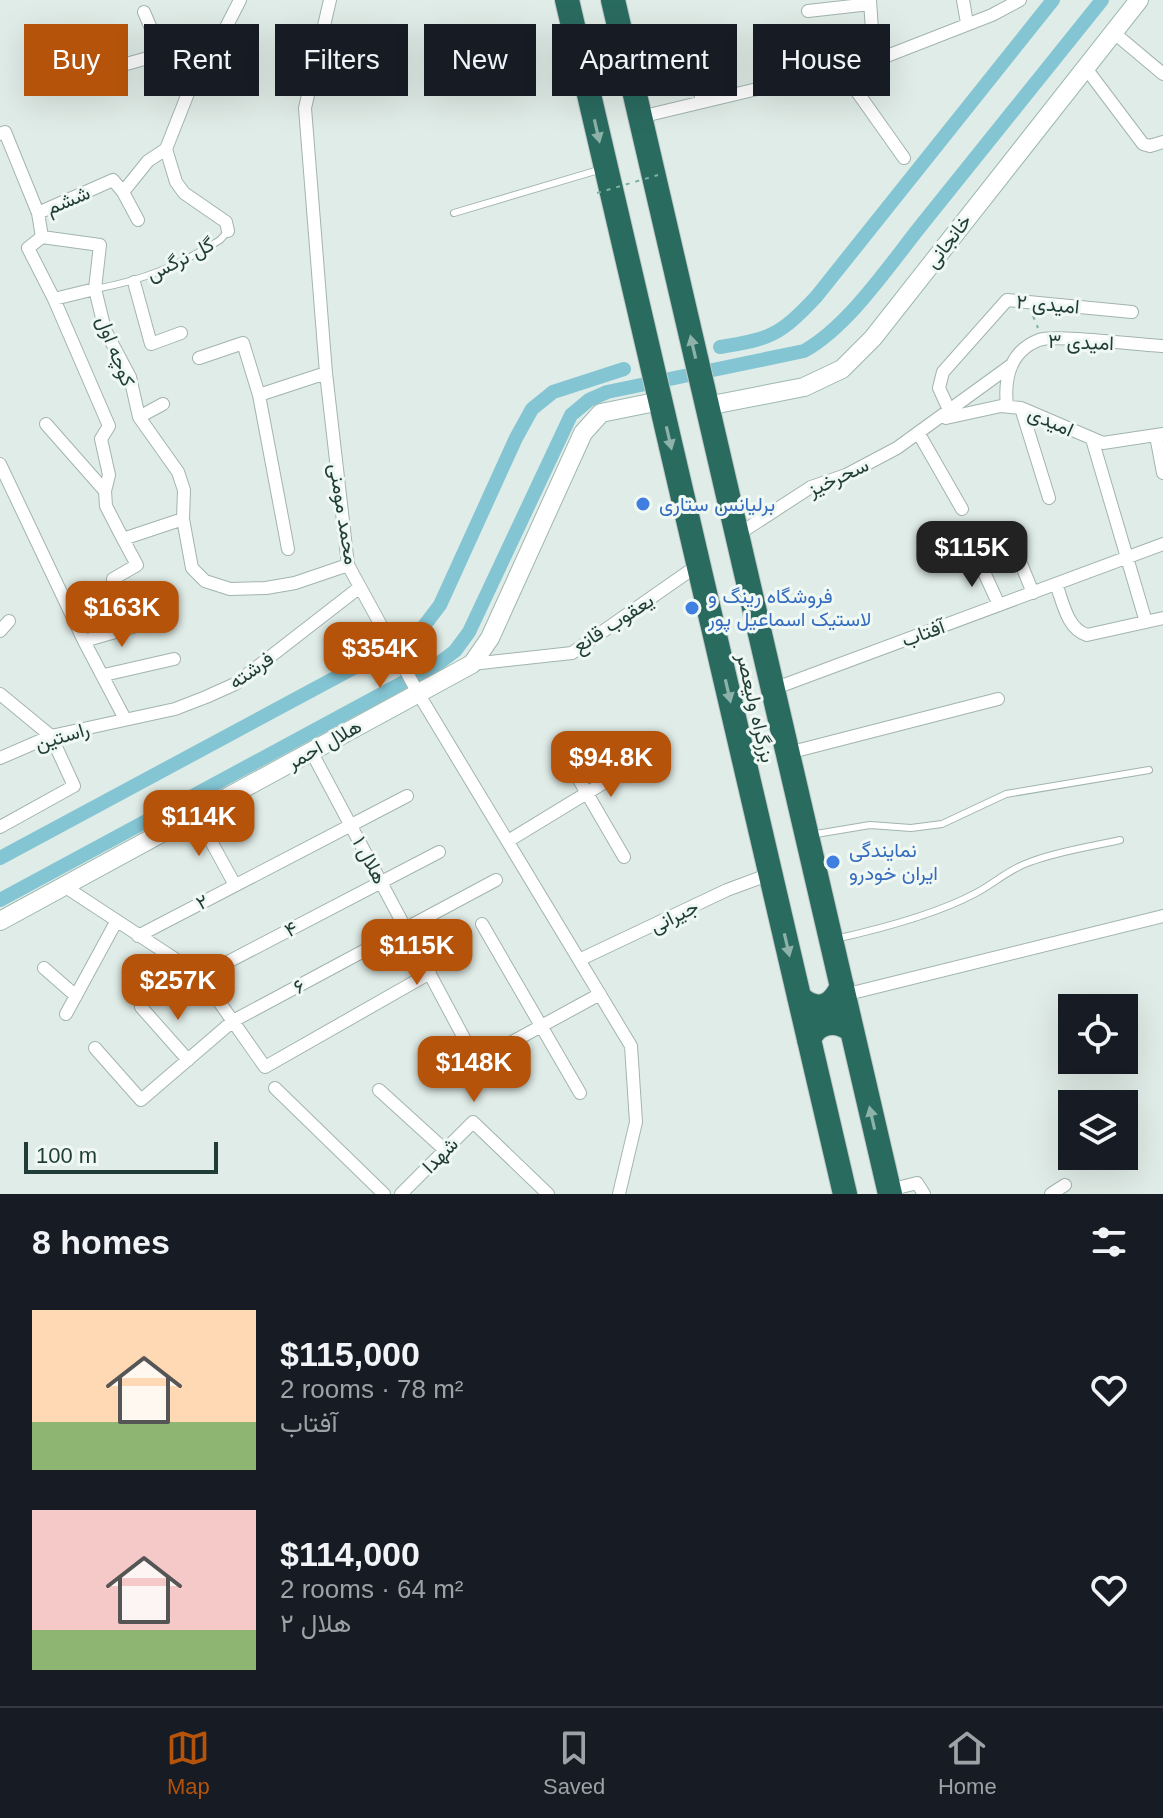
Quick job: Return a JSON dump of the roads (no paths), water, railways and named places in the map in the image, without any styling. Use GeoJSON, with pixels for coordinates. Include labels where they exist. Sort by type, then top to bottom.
{"type":"FeatureCollection","features":[{"type":"Feature","properties":{"kind":"highway","name":"بزرگراه ولیعصر"},"geometry":{"type":"LineString","coordinates":[[567,0],[845,1194]]}},
{"type":"Feature","properties":{"kind":"highway","name":"بزرگراه ولیعصر"},"geometry":{"type":"LineString","coordinates":[[613,0],[890,1192]]}},
{"type":"Feature","properties":{"kind":"highway"},"geometry":{"type":"LineString","coordinates":[[799,997],[812,1007],[828,1006],[843,990]]}},
{"type":"Feature","properties":{"kind":"highway"},"geometry":{"type":"LineString","coordinates":[[809,1040],[822,1025],[842,1024],[852,1031]]}},
{"type":"Feature","properties":{"kind":"main road","name":"خانجانی"},"geometry":{"type":"LineString","coordinates":[[707,406],[804,387],[842,369],[873,338],[1139,0]]}},
{"type":"Feature","properties":{"kind":"main road","name":"هلال احمر"},"geometry":{"type":"LineString","coordinates":[[0,921],[311,751],[416,689],[472,664],[490,638],[583,433],[601,413],[660,401]]}},
{"type":"Feature","properties":{"kind":"street"},"geometry":{"type":"LineString","coordinates":[[228,24],[240,0]]}},
{"type":"Feature","properties":{"kind":"street","name":"محمد مومنی"},"geometry":{"type":"LineString","coordinates":[[330,0],[305,108],[326,373],[348,565],[416,689],[631,1046],[636,1122],[619,1194]]}},
{"type":"Feature","properties":{"kind":"street"},"geometry":{"type":"LineString","coordinates":[[963,0],[967,23]]}},
{"type":"Feature","properties":{"kind":"street"},"geometry":{"type":"LineString","coordinates":[[890,54],[992,15],[1018,1]]}},
{"type":"Feature","properties":{"kind":"street"},"geometry":{"type":"LineString","coordinates":[[808,11],[870,2],[871,24]]}},
{"type":"Feature","properties":{"kind":"street"},"geometry":{"type":"LineString","coordinates":[[144,12],[149,24]]}},
{"type":"Feature","properties":{"kind":"street"},"geometry":{"type":"LineString","coordinates":[[1113,32],[1163,74]]}},
{"type":"Feature","properties":{"kind":"street"},"geometry":{"type":"LineString","coordinates":[[1085,67],[1143,144],[1150,146],[1163,142]]}},
{"type":"Feature","properties":{"kind":"street"},"geometry":{"type":"LineString","coordinates":[[640,117],[753,90]]}},
{"type":"Feature","properties":{"kind":"street"},"geometry":{"type":"LineString","coordinates":[[138,220],[123,192],[148,161],[166,149],[187,96]]}},
{"type":"Feature","properties":{"kind":"street"},"geometry":{"type":"LineString","coordinates":[[701,96],[702,102]]}},
{"type":"Feature","properties":{"kind":"street"},"geometry":{"type":"LineString","coordinates":[[860,96],[904,158]]}},
{"type":"Feature","properties":{"kind":"street","name":"ششم"},"geometry":{"type":"LineString","coordinates":[[0,134],[5,132],[38,213],[113,180],[123,192]]}},
{"type":"Feature","properties":{"kind":"street","name":"گل نرگس"},"geometry":{"type":"LineString","coordinates":[[166,149],[176,182],[184,193],[226,222],[228,231]]}},
{"type":"Feature","properties":{"kind":"street"},"geometry":{"type":"LineString","coordinates":[[38,213],[42,237]]}},
{"type":"Feature","properties":{"kind":"street"},"geometry":{"type":"LineString","coordinates":[[54,299],[95,289],[100,245],[42,237],[28,248],[54,299],[109,426],[101,439],[109,475],[105,491],[106,506],[137,565],[113,579]]}},
{"type":"Feature","properties":{"kind":"street"},"geometry":{"type":"LineString","coordinates":[[134,282],[151,344],[181,333]]}},
{"type":"Feature","properties":{"kind":"street","name":"کوچه اول"},"geometry":{"type":"LineString","coordinates":[[95,289],[105,330],[130,377],[139,417],[178,472],[184,490],[183,519],[192,568],[205,581],[230,589],[295,583],[348,565]]}},
{"type":"Feature","properties":{"kind":"street","name":"امیدی ۲"},"geometry":{"type":"LineString","coordinates":[[944,416],[939,388],[943,372],[1007,300],[1132,312]]}},
{"type":"Feature","properties":{"kind":"street","name":"امیدی ۳"},"geometry":{"type":"LineString","coordinates":[[944,416],[1042,338],[1163,346]]}},
{"type":"Feature","properties":{"kind":"street"},"geometry":{"type":"LineString","coordinates":[[199,358],[243,343],[259,395],[288,549]]}},
{"type":"Feature","properties":{"kind":"street"},"geometry":{"type":"LineString","coordinates":[[1007,406],[1005,387],[1010,366]]}},
{"type":"Feature","properties":{"kind":"street"},"geometry":{"type":"LineString","coordinates":[[259,395],[326,373]]}},
{"type":"Feature","properties":{"kind":"street"},"geometry":{"type":"LineString","coordinates":[[139,417],[163,404]]}},
{"type":"Feature","properties":{"kind":"street","name":"امیدی"},"geometry":{"type":"LineString","coordinates":[[944,416],[1007,406],[1021,408],[1103,443],[1159,435]]}},
{"type":"Feature","properties":{"kind":"street"},"geometry":{"type":"LineString","coordinates":[[1021,408],[1049,498]]}},
{"type":"Feature","properties":{"kind":"street","name":"سحرخیز"},"geometry":{"type":"LineString","coordinates":[[737,535],[811,487],[846,475],[897,448],[944,416]]}},
{"type":"Feature","properties":{"kind":"street"},"geometry":{"type":"LineString","coordinates":[[46,424],[105,491]]}},
{"type":"Feature","properties":{"kind":"street"},"geometry":{"type":"LineString","coordinates":[[919,434],[962,509]]}},
{"type":"Feature","properties":{"kind":"street"},"geometry":{"type":"LineString","coordinates":[[1159,435],[1163,473]]}},
{"type":"Feature","properties":{"kind":"street"},"geometry":{"type":"LineString","coordinates":[[1092,439],[1146,622]]}},
{"type":"Feature","properties":{"kind":"street"},"geometry":{"type":"LineString","coordinates":[[0,464],[84,641],[125,719]]}},
{"type":"Feature","properties":{"kind":"street"},"geometry":{"type":"LineString","coordinates":[[123,539],[183,519]]}},
{"type":"Feature","properties":{"kind":"street","name":"آفتاب"},"geometry":{"type":"LineString","coordinates":[[773,689],[1163,544]]}},
{"type":"Feature","properties":{"kind":"street"},"geometry":{"type":"LineString","coordinates":[[1015,549],[1033,593]]}},
{"type":"Feature","properties":{"kind":"street"},"geometry":{"type":"LineString","coordinates":[[978,559],[999,605]]}},
{"type":"Feature","properties":{"kind":"street","name":"یعقوب قانع"},"geometry":{"type":"LineString","coordinates":[[472,664],[572,653],[698,565]]}},
{"type":"Feature","properties":{"kind":"street"},"geometry":{"type":"LineString","coordinates":[[1056,584],[1072,625],[1087,635],[1163,618]]}},
{"type":"Feature","properties":{"kind":"street","name":"فرشته"},"geometry":{"type":"LineString","coordinates":[[125,719],[175,709],[235,684],[360,587]]}},
{"type":"Feature","properties":{"kind":"street"},"geometry":{"type":"LineString","coordinates":[[84,641],[150,622]]}},
{"type":"Feature","properties":{"kind":"street"},"geometry":{"type":"LineString","coordinates":[[104,675],[174,659]]}},
{"type":"Feature","properties":{"kind":"street"},"geometry":{"type":"LineString","coordinates":[[0,694],[51,736],[74,786],[0,827]]}},
{"type":"Feature","properties":{"kind":"street"},"geometry":{"type":"LineString","coordinates":[[788,753],[998,699]]}},
{"type":"Feature","properties":{"kind":"street","name":"راستین"},"geometry":{"type":"LineString","coordinates":[[0,758],[51,736],[125,719]]}},
{"type":"Feature","properties":{"kind":"street","name":"هلال ۱"},"geometry":{"type":"LineString","coordinates":[[311,751],[473,1055],[481,1058],[600,994]]}},
{"type":"Feature","properties":{"kind":"street"},"geometry":{"type":"LineString","coordinates":[[567,759],[624,857]]}},
{"type":"Feature","properties":{"kind":"street"},"geometry":{"type":"LineString","coordinates":[[508,841],[623,771]]}},
{"type":"Feature","properties":{"kind":"street","name":"۲"},"geometry":{"type":"LineString","coordinates":[[138,936],[407,796]]}},
{"type":"Feature","properties":{"kind":"street"},"geometry":{"type":"LineString","coordinates":[[196,814],[235,885]]}},
{"type":"Feature","properties":{"kind":"street","name":"۴"},"geometry":{"type":"LineString","coordinates":[[201,976],[439,852]]}},
{"type":"Feature","properties":{"kind":"street","name":"جیرانی"},"geometry":{"type":"LineString","coordinates":[[579,960],[727,890],[770,874]]}},
{"type":"Feature","properties":{"kind":"street","name":"۶"},"geometry":{"type":"LineString","coordinates":[[95,1048],[141,1100],[233,1021],[496,880]]}},
{"type":"Feature","properties":{"kind":"street"},"geometry":{"type":"LineString","coordinates":[[64,886],[201,976],[265,1067],[430,973]]}},
{"type":"Feature","properties":{"kind":"street"},"geometry":{"type":"LineString","coordinates":[[843,990],[1163,916]]}},
{"type":"Feature","properties":{"kind":"street"},"geometry":{"type":"LineString","coordinates":[[66,1014],[116,922]]}},
{"type":"Feature","properties":{"kind":"street"},"geometry":{"type":"LineString","coordinates":[[482,924],[580,1093]]}},
{"type":"Feature","properties":{"kind":"street"},"geometry":{"type":"LineString","coordinates":[[44,968],[76,996]]}},
{"type":"Feature","properties":{"kind":"street"},"geometry":{"type":"LineString","coordinates":[[141,1007],[188,1060]]}},
{"type":"Feature","properties":{"kind":"street"},"geometry":{"type":"LineString","coordinates":[[275,1088],[384,1194]]}},
{"type":"Feature","properties":{"kind":"street"},"geometry":{"type":"LineString","coordinates":[[379,1090],[445,1150]]}},
{"type":"Feature","properties":{"kind":"street","name":"شهدا"},"geometry":{"type":"LineString","coordinates":[[401,1194],[473,1122],[548,1194]]}},
{"type":"Feature","properties":{"kind":"street"},"geometry":{"type":"LineString","coordinates":[[890,1192],[917,1183],[924,1194]]}},
{"type":"Feature","properties":{"kind":"street"},"geometry":{"type":"LineString","coordinates":[[1051,1194],[1065,1185]]}},
{"type":"Feature","properties":{"kind":"lane"},"geometry":{"type":"LineString","coordinates":[[454,213],[606,168]]}},
{"type":"Feature","properties":{"kind":"lane","name":"گل نرگس"},"geometry":{"type":"LineString","coordinates":[[95,289],[134,282],[192,257],[220,240],[228,231]]}},
{"type":"Feature","properties":{"kind":"lane"},"geometry":{"type":"LineString","coordinates":[[807,835],[870,825],[911,828],[942,824],[1006,794],[1149,770]]}},
{"type":"Feature","properties":{"kind":"lane"},"geometry":{"type":"LineString","coordinates":[[831,940],[887,926],[961,900],[979,892],[1014,868],[1030,862],[1120,840]]}},
{"type":"Feature","properties":{"kind":"waterway"},"geometry":{"type":"LineString","coordinates":[[720,347],[774,333],[793,320],[816,297],[1053,0]]}},
{"type":"Feature","properties":{"kind":"waterway"},"geometry":{"type":"LineString","coordinates":[[0,900],[439,663],[455,651],[469,632],[571,415],[589,400],[607,392],[804,351],[821,340],[868,293],[1102,0]]}},
{"type":"Feature","properties":{"kind":"waterway"},"geometry":{"type":"LineString","coordinates":[[0,858],[398,644],[424,626],[440,605],[532,409],[553,392],[624,369]]}},
{"type":"Feature","properties":{"kind":"place","name":"برلیانس ستاری"},"geometry":{"type":"Point","coordinates":[643,504]}},
{"type":"Feature","properties":{"kind":"place","name":"فروشگاه رینگ و لاستیک اسماعیل پور"},"geometry":{"type":"Point","coordinates":[692,608]}},
{"type":"Feature","properties":{"kind":"place","name":"نمایندگی ایران خودرو"},"geometry":{"type":"Point","coordinates":[833,862]}}]}
